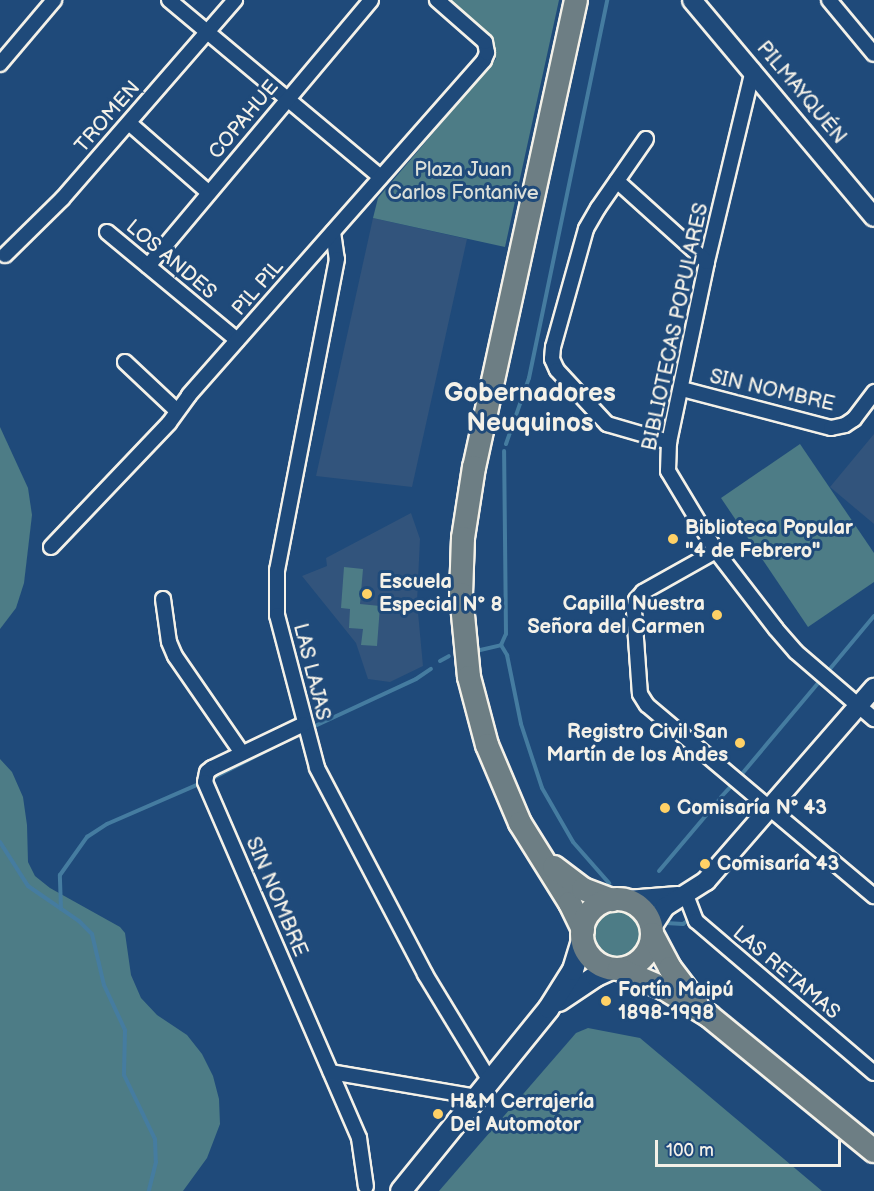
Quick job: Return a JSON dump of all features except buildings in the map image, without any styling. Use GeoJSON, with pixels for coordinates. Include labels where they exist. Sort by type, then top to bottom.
{"type":"FeatureCollection","features":[{"type":"Feature","properties":{"kind":"main road"},"geometry":{"type":"LineString","coordinates":[[576,0],[482,426],[462,552],[462,629],[474,705],[501,781],[537,852],[570,903],[592,958],[665,989],[709,1016],[874,1151]]}},
{"type":"Feature","properties":{"kind":"main road"},"geometry":{"type":"LineString","coordinates":[[537,852],[583,889],[640,908],[670,968],[709,1016]]}},
{"type":"Feature","properties":{"kind":"main road"},"geometry":{"type":"LineString","coordinates":[[401,1191],[549,1008],[576,964],[583,934],[592,910],[620,900]]}},
{"type":"Feature","properties":{"kind":"main road"},"geometry":{"type":"LineString","coordinates":[[549,1008],[596,976],[640,961],[649,949],[652,931]]}},
{"type":"Feature","properties":{"kind":"street"},"geometry":{"type":"LineString","coordinates":[[0,64],[54,0]]}},
{"type":"Feature","properties":{"kind":"street"},"geometry":{"type":"LineString","coordinates":[[169,0],[381,177]]}},
{"type":"Feature","properties":{"kind":"street","name":"TROMEN"},"geometry":{"type":"LineString","coordinates":[[5,255],[62,200],[235,0]]}},
{"type":"Feature","properties":{"kind":"street","name":"COPAHUE"},"geometry":{"type":"LineString","coordinates":[[148,266],[370,0]]}},
{"type":"Feature","properties":{"kind":"street","name":"PIL PIL"},"geometry":{"type":"LineString","coordinates":[[51,547],[165,427],[237,340],[484,60],[487,49],[482,39],[437,0]]}},
{"type":"Feature","properties":{"kind":"street","name":"PILMAYQUÉN"},"geometry":{"type":"LineString","coordinates":[[692,0],[874,217]]}},
{"type":"Feature","properties":{"kind":"street"},"geometry":{"type":"LineString","coordinates":[[830,0],[874,54]]}},
{"type":"Feature","properties":{"kind":"street","name":"BIBLIOTECAS POPULARES"},"geometry":{"type":"LineString","coordinates":[[753,70],[707,262],[669,442],[668,471],[716,551],[796,652],[874,719]]}},
{"type":"Feature","properties":{"kind":"street"},"geometry":{"type":"LineString","coordinates":[[129,123],[209,193]]}},
{"type":"Feature","properties":{"kind":"street"},"geometry":{"type":"LineString","coordinates":[[646,139],[591,218],[582,240],[553,347],[552,359],[557,370],[607,424],[669,442]]}},
{"type":"Feature","properties":{"kind":"street"},"geometry":{"type":"LineString","coordinates":[[616,181],[707,262]]}},
{"type":"Feature","properties":{"kind":"street","name":"LAS LAJAS"},"geometry":{"type":"LineString","coordinates":[[333,231],[337,259],[275,588],[279,624],[304,724],[321,777],[425,974],[490,1081]]}},
{"type":"Feature","properties":{"kind":"street","name":"LOS ANDES"},"geometry":{"type":"LineString","coordinates":[[107,232],[237,340]]}},
{"type":"Feature","properties":{"kind":"street"},"geometry":{"type":"LineString","coordinates":[[125,362],[177,411]]}},
{"type":"Feature","properties":{"kind":"street","name":"SIN NOMBRE"},"geometry":{"type":"LineString","coordinates":[[682,389],[831,428],[845,425],[854,419],[874,392]]}},
{"type":"Feature","properties":{"kind":"street"},"geometry":{"type":"LineString","coordinates":[[716,551],[639,596],[634,611],[638,688],[647,705],[874,896]]}},
{"type":"Feature","properties":{"kind":"street"},"geometry":{"type":"LineString","coordinates":[[163,599],[169,642],[175,656],[242,753]]}},
{"type":"Feature","properties":{"kind":"street"},"geometry":{"type":"LineString","coordinates":[[652,931],[665,908],[706,880],[874,688]]}},
{"type":"Feature","properties":{"kind":"street","name":"SIN NOMBRE"},"geometry":{"type":"LineString","coordinates":[[304,724],[209,770],[206,775],[206,785],[361,1145],[366,1186]]}},
{"type":"Feature","properties":{"kind":"street"},"geometry":{"type":"LineString","coordinates":[[620,900],[686,894]]}},
{"type":"Feature","properties":{"kind":"street","name":"LAS RETAMAS"},"geometry":{"type":"LineString","coordinates":[[686,894],[696,921],[874,1072]]}},
{"type":"Feature","properties":{"kind":"street"},"geometry":{"type":"LineString","coordinates":[[331,1072],[477,1097]]}},
{"type":"Feature","properties":{"kind":"shaded area"},"geometry":{"type":"Polygon","coordinates":[[[373,218],[467,239],[412,487],[316,476],[373,218]]]}},
{"type":"Feature","properties":{"kind":"shaded area"},"geometry":{"type":"Polygon","coordinates":[[[874,434],[874,524],[830,487],[874,434]]]}},
{"type":"Feature","properties":{"kind":"shaded area","name":"Escuela Especial N° 8"},"geometry":{"type":"Polygon","coordinates":[[[411,513],[420,539],[417,602],[423,666],[390,682],[368,679],[356,643],[302,576],[327,566],[326,558],[411,513]]]}},
{"type":"Feature","properties":{"kind":"green space","name":"Plaza Juan Carlos Fontanive"},"geometry":{"type":"Polygon","coordinates":[[[448,0],[559,0],[505,247],[373,218],[378,198],[496,59],[494,41],[448,0]]]}},
{"type":"Feature","properties":{"kind":"green space"},"geometry":{"type":"Polygon","coordinates":[[[0,427],[28,488],[32,515],[24,583],[16,608],[0,629],[0,427]]]}},
{"type":"Feature","properties":{"kind":"green space"},"geometry":{"type":"Polygon","coordinates":[[[800,444],[874,553],[874,582],[808,627],[721,498],[800,444]]]}},
{"type":"Feature","properties":{"kind":"green space"},"geometry":{"type":"Polygon","coordinates":[[[344,567],[363,569],[360,604],[380,606],[377,646],[361,645],[363,629],[349,628],[350,609],[341,608],[344,567]]]}},
{"type":"Feature","properties":{"kind":"green space"},"geometry":{"type":"Polygon","coordinates":[[[0,759],[12,772],[23,797],[27,825],[28,862],[35,876],[50,888],[120,927],[125,933],[131,975],[141,998],[157,1015],[187,1035],[202,1054],[213,1076],[219,1099],[220,1124],[207,1158],[183,1191],[0,1191],[0,759]]]}},
{"type":"Feature","properties":{"kind":"green space"},"geometry":{"type":"Polygon","coordinates":[[[612,909],[622,909],[636,916],[643,935],[636,954],[622,961],[612,961],[602,957],[595,950],[591,940],[591,930],[595,920],[602,913],[612,909]]]}},
{"type":"Feature","properties":{"kind":"green space"},"geometry":{"type":"Polygon","coordinates":[[[588,1028],[640,1038],[822,1191],[439,1191],[576,1033],[588,1028]]]}},
{"type":"Feature","properties":{"kind":"waterway"},"geometry":{"type":"LineString","coordinates":[[506,444],[529,378],[607,0]]}},
{"type":"Feature","properties":{"kind":"waterway"},"geometry":{"type":"LineString","coordinates":[[476,651],[501,645],[506,634],[504,451]]}},
{"type":"Feature","properties":{"kind":"waterway"},"geometry":{"type":"LineString","coordinates":[[829,670],[874,616]]}},
{"type":"Feature","properties":{"kind":"waterway"},"geometry":{"type":"LineString","coordinates":[[501,645],[507,655],[521,724],[542,788],[573,842],[609,883]]}},
{"type":"Feature","properties":{"kind":"waterway"},"geometry":{"type":"LineString","coordinates":[[440,661],[449,656]]}},
{"type":"Feature","properties":{"kind":"waterway"},"geometry":{"type":"LineString","coordinates":[[317,725],[416,679],[431,669]]}},
{"type":"Feature","properties":{"kind":"waterway"},"geometry":{"type":"LineString","coordinates":[[741,775],[819,682]]}},
{"type":"Feature","properties":{"kind":"waterway"},"geometry":{"type":"LineString","coordinates":[[213,778],[297,735]]}},
{"type":"Feature","properties":{"kind":"waterway"},"geometry":{"type":"LineString","coordinates":[[61,909],[60,875],[87,837],[107,824],[199,784]]}},
{"type":"Feature","properties":{"kind":"waterway"},"geometry":{"type":"LineString","coordinates":[[721,797],[733,784]]}},
{"type":"Feature","properties":{"kind":"waterway"},"geometry":{"type":"LineString","coordinates":[[659,871],[719,800]]}},
{"type":"Feature","properties":{"kind":"waterway"},"geometry":{"type":"LineString","coordinates":[[0,842],[28,886],[79,921],[92,934],[104,985],[125,1030],[124,1075],[155,1139],[156,1162],[149,1191]]}},
{"type":"Feature","properties":{"kind":"waterway"},"geometry":{"type":"LineString","coordinates":[[666,923],[683,924],[692,918]]}},
{"type":"Feature","properties":{"kind":"place","name":"Biblioteca Popular \"4 de Febrero\""},"geometry":{"type":"Point","coordinates":[673,539]}},
{"type":"Feature","properties":{"kind":"place","name":"Escuela Especial N° 8"},"geometry":{"type":"Point","coordinates":[367,594]}},
{"type":"Feature","properties":{"kind":"place","name":"Capilla Nuestra Señora del Carmen"},"geometry":{"type":"Point","coordinates":[717,615]}},
{"type":"Feature","properties":{"kind":"place","name":"Registro Civil San Martín de los Andes"},"geometry":{"type":"Point","coordinates":[740,743]}},
{"type":"Feature","properties":{"kind":"place","name":"Comisaría N° 43"},"geometry":{"type":"Point","coordinates":[665,808]}},
{"type":"Feature","properties":{"kind":"place","name":"Comisaría 43"},"geometry":{"type":"Point","coordinates":[705,864]}},
{"type":"Feature","properties":{"kind":"place","name":"Fortín Maipú 1898-1998"},"geometry":{"type":"Point","coordinates":[606,1001]}},
{"type":"Feature","properties":{"kind":"place","name":"H&M Cerrajería Del Automotor"},"geometry":{"type":"Point","coordinates":[438,1114]}},
{"type":"Feature","properties":{"kind":"district","name":"Gobernadores Neuquinos"},"geometry":{"type":"Point","coordinates":[530,409]}}]}
